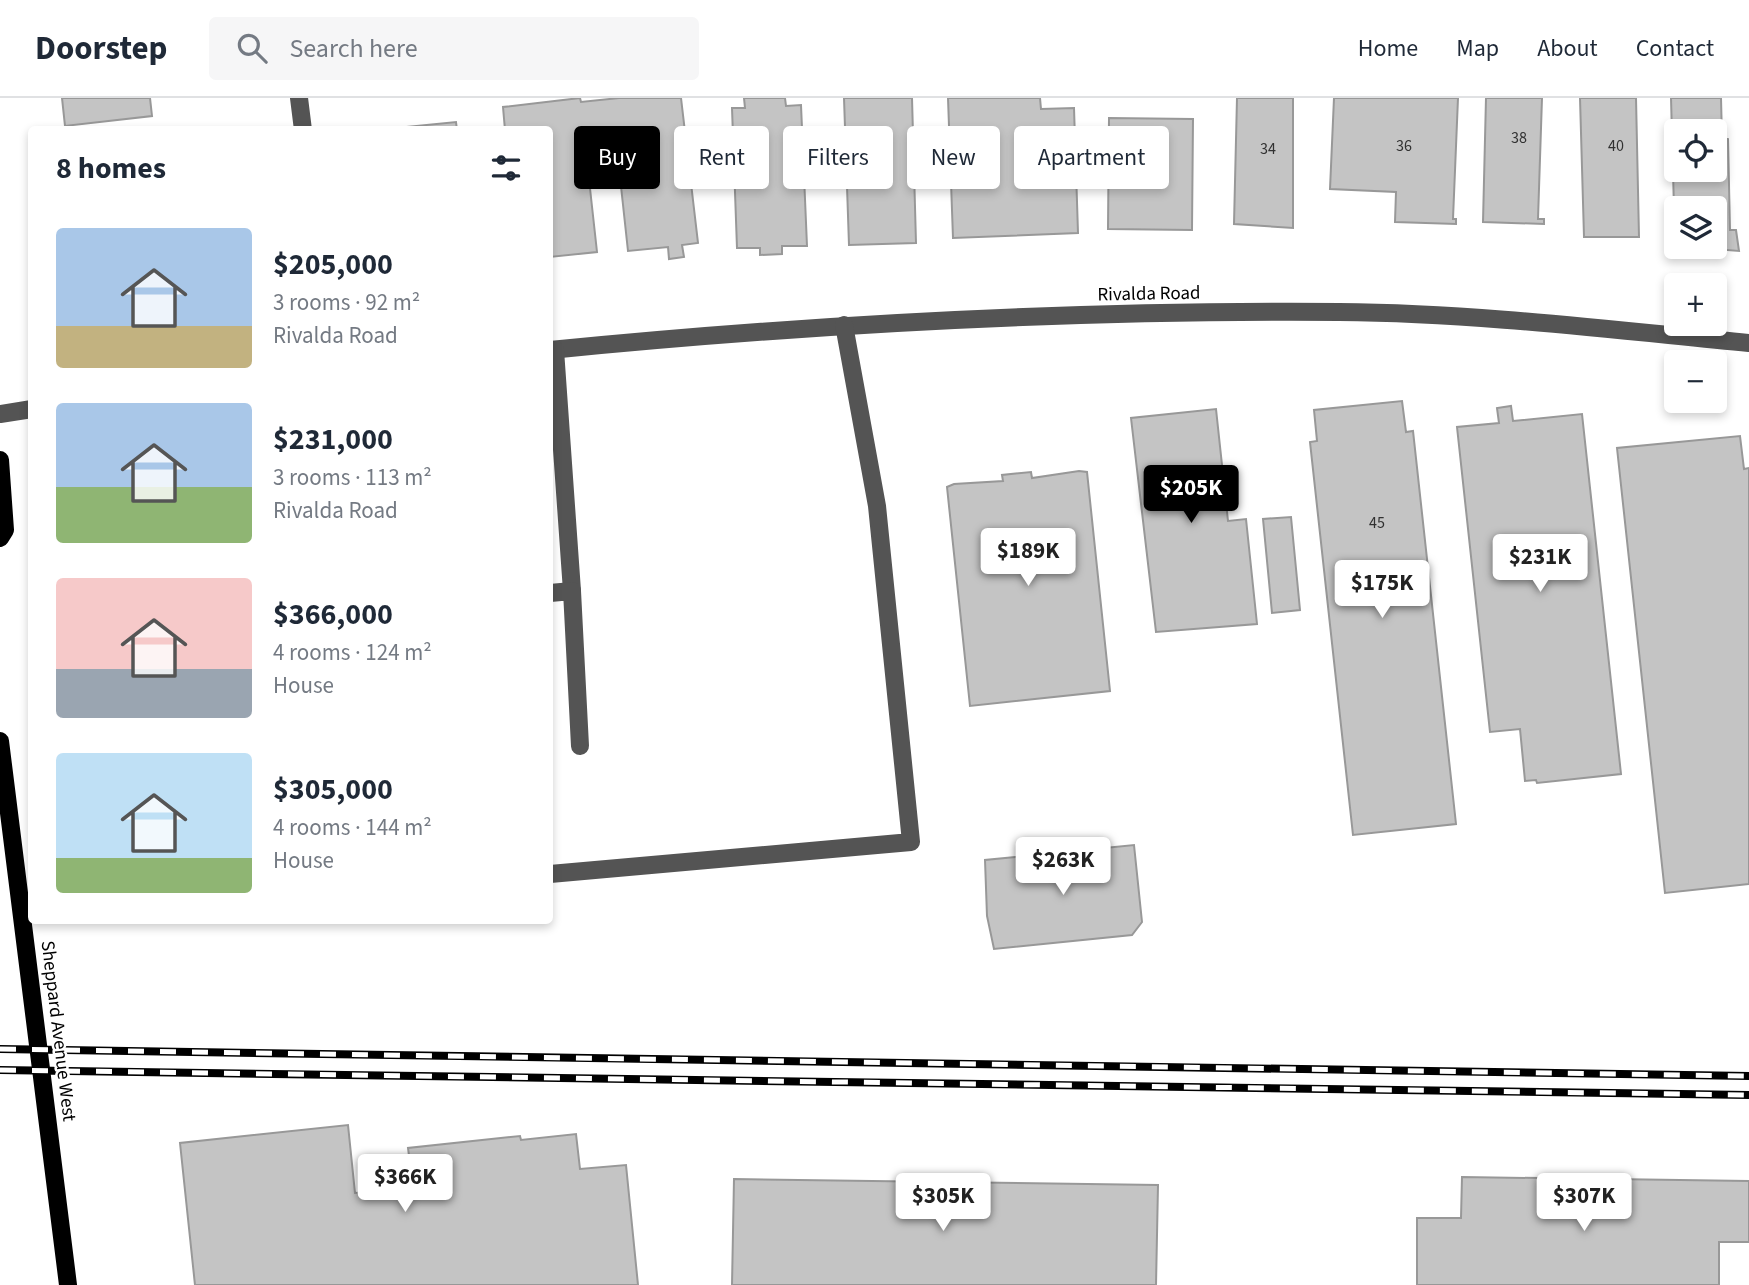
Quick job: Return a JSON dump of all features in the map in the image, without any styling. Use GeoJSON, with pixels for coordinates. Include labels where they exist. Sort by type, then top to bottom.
{"type":"FeatureCollection","features":[{"type":"Feature","properties":{"kind":"main road"},"geometry":{"type":"LineString","coordinates":[[0,460],[5,530],[0,538]]}},
{"type":"Feature","properties":{"kind":"main road","name":"Sheppard Avenue West"},"geometry":{"type":"LineString","coordinates":[[0,741],[68,1285]]}},
{"type":"Feature","properties":{"kind":"street"},"geometry":{"type":"LineString","coordinates":[[299,98],[302,126]]}},
{"type":"Feature","properties":{"kind":"street","name":"Rivalda Road"},"geometry":{"type":"LineString","coordinates":[[553,350],[933,319],[1341,312],[1517,321],[1749,343]]}},
{"type":"Feature","properties":{"kind":"street"},"geometry":{"type":"LineString","coordinates":[[553,873],[911,842],[877,506],[844,325]]}},
{"type":"Feature","properties":{"kind":"street"},"geometry":{"type":"LineString","coordinates":[[553,362],[572,591],[580,746]]}},
{"type":"Feature","properties":{"kind":"street"},"geometry":{"type":"LineString","coordinates":[[0,414],[28,410]]}},
{"type":"Feature","properties":{"kind":"street"},"geometry":{"type":"LineString","coordinates":[[553,593],[572,591]]}},
{"type":"Feature","properties":{"kind":"building"},"geometry":{"type":"Polygon","coordinates":[[[62,98],[150,98],[152,116],[65,126],[62,98]]]}},
{"type":"Feature","properties":{"kind":"building"},"geometry":{"type":"Polygon","coordinates":[[[580,98],[581,102],[619,98],[681,98],[684,126],[674,126],[674,189],[692,189],[698,243],[682,245],[684,257],[669,259],[668,247],[628,251],[621,189],[660,189],[660,126],[574,126],[574,189],[590,189],[597,252],[553,257],[553,126],[505,126],[503,107],[580,98]]]}},
{"type":"Feature","properties":{"kind":"building"},"geometry":{"type":"Polygon","coordinates":[[[744,98],[785,98],[786,106],[801,105],[802,126],[783,126],[783,189],[805,189],[807,246],[782,246],[782,254],[760,255],[760,248],[737,248],[735,189],[769,189],[769,126],[733,126],[732,108],[745,108],[744,98]]]}},
{"type":"Feature","properties":{"kind":"building"},"geometry":{"type":"Polygon","coordinates":[[[844,98],[912,98],[913,126],[907,126],[907,189],[915,189],[916,243],[849,245],[847,189],[893,189],[893,126],[845,126],[844,98]]]}},
{"type":"Feature","properties":{"kind":"building"},"geometry":{"type":"Polygon","coordinates":[[[948,98],[1040,98],[1041,109],[1074,108],[1075,126],[1014,126],[1014,189],[1077,189],[1078,233],[953,238],[951,189],[1000,189],[1000,126],[949,126],[948,98]]]}},
{"type":"Feature","properties":{"kind":"building"},"geometry":{"type":"Polygon","coordinates":[[[1237,98],[1293,98],[1293,228],[1234,224],[1237,98]]]}},
{"type":"Feature","properties":{"kind":"building"},"geometry":{"type":"Polygon","coordinates":[[[1334,98],[1458,98],[1453,219],[1456,219],[1456,224],[1395,222],[1396,192],[1330,189],[1334,98]]]}},
{"type":"Feature","properties":{"kind":"building"},"geometry":{"type":"Polygon","coordinates":[[[1486,98],[1542,98],[1538,219],[1544,219],[1544,224],[1483,222],[1486,98]]]}},
{"type":"Feature","properties":{"kind":"building"},"geometry":{"type":"Polygon","coordinates":[[[1580,98],[1636,98],[1639,237],[1584,237],[1580,98]]]}},
{"type":"Feature","properties":{"kind":"building"},"geometry":{"type":"Polygon","coordinates":[[[1671,98],[1721,98],[1722,119],[1672,119],[1671,98]]]}},
{"type":"Feature","properties":{"kind":"building"},"geometry":{"type":"Polygon","coordinates":[[[1109,118],[1193,119],[1192,230],[1108,229],[1108,189],[1169,189],[1169,126],[1109,126],[1109,118]]]}},
{"type":"Feature","properties":{"kind":"building"},"geometry":{"type":"Polygon","coordinates":[[[456,122],[456,126],[417,126],[456,122]]]}},
{"type":"Feature","properties":{"kind":"building"},"geometry":{"type":"Polygon","coordinates":[[[1727,139],[1730,230],[1736,230],[1739,251],[1727,250],[1727,196],[1674,196],[1673,182],[1727,182],[1727,139]]]}},
{"type":"Feature","properties":{"kind":"building"},"geometry":{"type":"Polygon","coordinates":[[[1402,401],[1406,432],[1413,431],[1456,824],[1353,835],[1310,442],[1317,441],[1314,410],[1402,401]]]}},
{"type":"Feature","properties":{"kind":"building"},"geometry":{"type":"Polygon","coordinates":[[[1511,406],[1513,421],[1582,414],[1621,774],[1537,783],[1536,780],[1525,781],[1520,729],[1490,732],[1457,427],[1499,423],[1497,408],[1511,406]]]}},
{"type":"Feature","properties":{"kind":"building"},"geometry":{"type":"Polygon","coordinates":[[[1216,409],[1228,521],[1246,519],[1257,624],[1156,632],[1131,418],[1216,409]]]}},
{"type":"Feature","properties":{"kind":"building"},"geometry":{"type":"Polygon","coordinates":[[[1740,436],[1744,469],[1749,468],[1749,884],[1665,893],[1617,448],[1740,436]]]}},
{"type":"Feature","properties":{"kind":"building"},"geometry":{"type":"Polygon","coordinates":[[[1031,472],[1032,478],[1087,472],[1110,691],[970,706],[947,487],[954,484],[1003,481],[1002,475],[1031,472]]]}},
{"type":"Feature","properties":{"kind":"building"},"geometry":{"type":"Polygon","coordinates":[[[1291,517],[1300,610],[1272,613],[1263,519],[1291,517]]]}},
{"type":"Feature","properties":{"kind":"building"},"geometry":{"type":"Polygon","coordinates":[[[1134,845],[1142,922],[1132,935],[994,949],[987,916],[985,860],[1134,845]]]}},
{"type":"Feature","properties":{"kind":"building"},"geometry":{"type":"Polygon","coordinates":[[[348,1125],[355,1193],[377,1191],[375,1170],[399,1167],[401,1189],[413,1187],[408,1148],[520,1136],[521,1140],[576,1134],[580,1169],[626,1165],[638,1285],[195,1285],[180,1143],[348,1125]]]}},
{"type":"Feature","properties":{"kind":"building"},"geometry":{"type":"Polygon","coordinates":[[[1462,1177],[1749,1181],[1749,1242],[1719,1242],[1719,1285],[1417,1285],[1417,1218],[1461,1218],[1462,1177]]]}},
{"type":"Feature","properties":{"kind":"building"},"geometry":{"type":"Polygon","coordinates":[[[734,1179],[1158,1185],[1156,1285],[732,1285],[734,1179]]]}},
{"type":"Feature","properties":{"kind":"railway"},"geometry":{"type":"LineString","coordinates":[[0,1049],[1749,1076]]}},
{"type":"Feature","properties":{"kind":"railway"},"geometry":{"type":"LineString","coordinates":[[0,1070],[1749,1095]]}}]}
